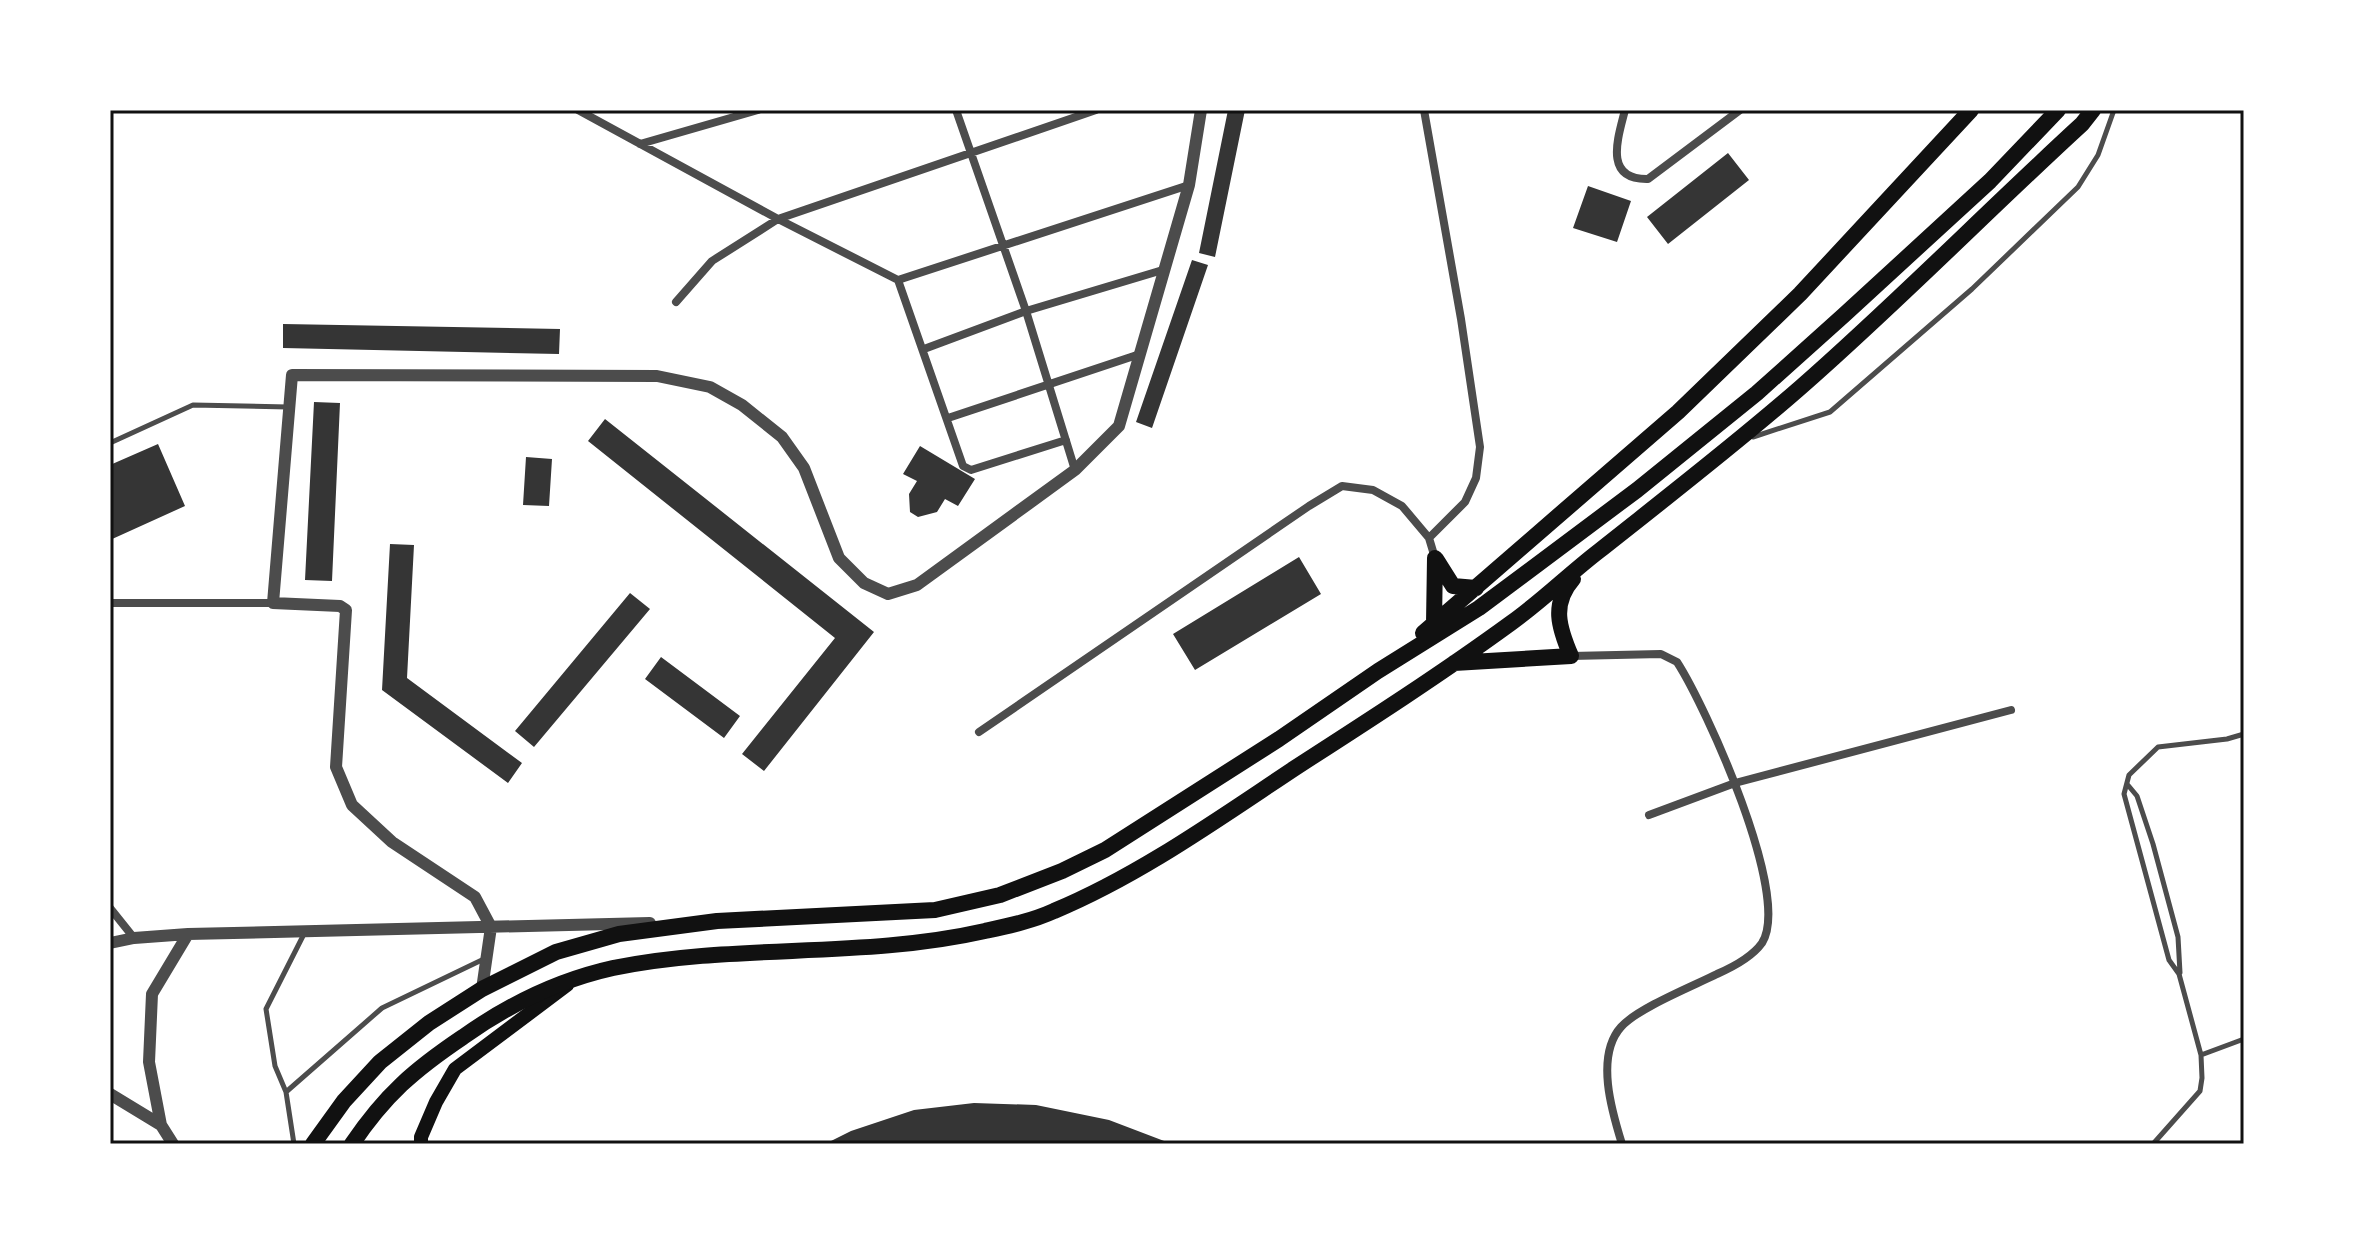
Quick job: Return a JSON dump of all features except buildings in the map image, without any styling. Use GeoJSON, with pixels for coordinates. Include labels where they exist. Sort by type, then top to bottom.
{"type":"FeatureCollection","features":[{"type":"Feature","properties":{"kind":"highway"},"geometry":{"type":"LineString","coordinates":[[1378,671],[1700,390],[1800,294],[1971,110]]}},
{"type":"Feature","properties":{"kind":"highway"},"geometry":{"type":"LineString","coordinates":[[313,1144],[344,1101],[380,1062],[429,1023],[482,989],[556,952],[606,938],[717,921],[935,910],[1000,895],[1062,871],[1116,843],[1479,608],[1637,490],[1757,393],[1990,181],[2058,110]]}},
{"type":"Feature","properties":{"kind":"highway"},"geometry":{"type":"LineString","coordinates":[[352,1144],[368,1120],[403,1080],[498,1012],[572,981],[611,969],[693,957],[907,945],[976,933],[1050,913],[1104,888],[1189,837],[1513,622],[1804,384],[2082,124],[2093,110]]}},
{"type":"Feature","properties":{"kind":"highway"},"geometry":{"type":"LineString","coordinates":[[1452,664],[1571,656],[1560,625],[1559,602],[1569,583],[1596,553]]}},
{"type":"Feature","properties":{"kind":"highway"},"geometry":{"type":"LineString","coordinates":[[1435,558],[1453,586],[1476,588]]}},
{"type":"Feature","properties":{"kind":"highway"},"geometry":{"type":"LineString","coordinates":[[1434,623],[1435,558]]}},
{"type":"Feature","properties":{"kind":"main road"},"geometry":{"type":"LineString","coordinates":[[421,1144],[436,1102],[455,1069],[572,981]]}},
{"type":"Feature","properties":{"kind":"street"},"geometry":{"type":"LineString","coordinates":[[578,110],[778,219],[898,280],[963,466],[971,470],[1066,440]]}},
{"type":"Feature","properties":{"kind":"street"},"geometry":{"type":"LineString","coordinates":[[640,144],[758,110]]}},
{"type":"Feature","properties":{"kind":"street"},"geometry":{"type":"LineString","coordinates":[[956,110],[1005,246],[1075,470]]}},
{"type":"Feature","properties":{"kind":"street"},"geometry":{"type":"LineString","coordinates":[[676,302],[712,261],[778,219],[1096,110]]}},
{"type":"Feature","properties":{"kind":"street"},"geometry":{"type":"LineString","coordinates":[[273,603],[288,407],[294,374],[657,376],[710,387],[742,405],[782,437],[804,468],[839,558],[864,583],[888,594],[917,585],[1075,470],[1119,426],[1189,185],[1201,110]]}},
{"type":"Feature","properties":{"kind":"street"},"geometry":{"type":"LineString","coordinates":[[1424,110],[1480,447],[1476,478],[1465,502],[1429,538]]}},
{"type":"Feature","properties":{"kind":"street"},"geometry":{"type":"LineString","coordinates":[[1625,110],[1616,156],[1619,166],[1638,180],[1648,179],[1740,110]]}},
{"type":"Feature","properties":{"kind":"street"},"geometry":{"type":"LineString","coordinates":[[898,280],[1189,185]]}},
{"type":"Feature","properties":{"kind":"street"},"geometry":{"type":"LineString","coordinates":[[924,349],[1026,311],[1167,268]]}},
{"type":"Feature","properties":{"kind":"street"},"geometry":{"type":"LineString","coordinates":[[948,418],[1140,354]]}},
{"type":"Feature","properties":{"kind":"street"},"geometry":{"type":"LineString","coordinates":[[979,732],[1342,486],[1373,490],[1402,506],[1429,538],[1435,558]]}},
{"type":"Feature","properties":{"kind":"street"},"geometry":{"type":"LineString","coordinates":[[110,603],[273,603],[340,606],[346,610],[336,767],[352,805],[392,842],[475,897],[491,927],[482,989]]}},
{"type":"Feature","properties":{"kind":"street"},"geometry":{"type":"LineString","coordinates":[[1571,656],[1661,654],[1677,662],[1735,783],[1764,876],[1767,934],[1760,947],[1731,968],[1654,1005],[1620,1027],[1608,1056],[1607,1083],[1622,1144]]}},
{"type":"Feature","properties":{"kind":"street"},"geometry":{"type":"LineString","coordinates":[[1649,815],[1735,783],[2011,710]]}},
{"type":"Feature","properties":{"kind":"street"},"geometry":{"type":"LineString","coordinates":[[110,908],[134,938]]}},
{"type":"Feature","properties":{"kind":"street"},"geometry":{"type":"LineString","coordinates":[[110,943],[188,934],[717,921]]}},
{"type":"Feature","properties":{"kind":"street"},"geometry":{"type":"LineString","coordinates":[[173,1144],[161,1125],[149,1062],[152,994],[188,934]]}},
{"type":"Feature","properties":{"kind":"street"},"geometry":{"type":"LineString","coordinates":[[110,1094],[161,1125]]}},
{"type":"Feature","properties":{"kind":"lane"},"geometry":{"type":"LineString","coordinates":[[1736,442],[1830,412],[1972,289],[2078,187],[2098,155],[2114,110]]}},
{"type":"Feature","properties":{"kind":"lane"},"geometry":{"type":"LineString","coordinates":[[110,443],[193,405],[288,407]]}},
{"type":"Feature","properties":{"kind":"lane"},"geometry":{"type":"LineString","coordinates":[[2153,1144],[2200,1091],[2201,1055],[2179,974],[2169,960],[2124,794],[2129,775],[2158,747],[2227,739],[2244,734]]}},
{"type":"Feature","properties":{"kind":"lane"},"geometry":{"type":"LineString","coordinates":[[2127,784],[2137,796],[2153,844],[2178,937],[2181,959],[2179,974]]}},
{"type":"Feature","properties":{"kind":"lane"},"geometry":{"type":"LineString","coordinates":[[294,1144],[286,1092],[275,1066],[266,1009],[305,931]]}},
{"type":"Feature","properties":{"kind":"lane"},"geometry":{"type":"LineString","coordinates":[[286,1092],[382,1008],[487,958]]}},
{"type":"Feature","properties":{"kind":"lane"},"geometry":{"type":"LineString","coordinates":[[2201,1055],[2244,1039]]}}]}
